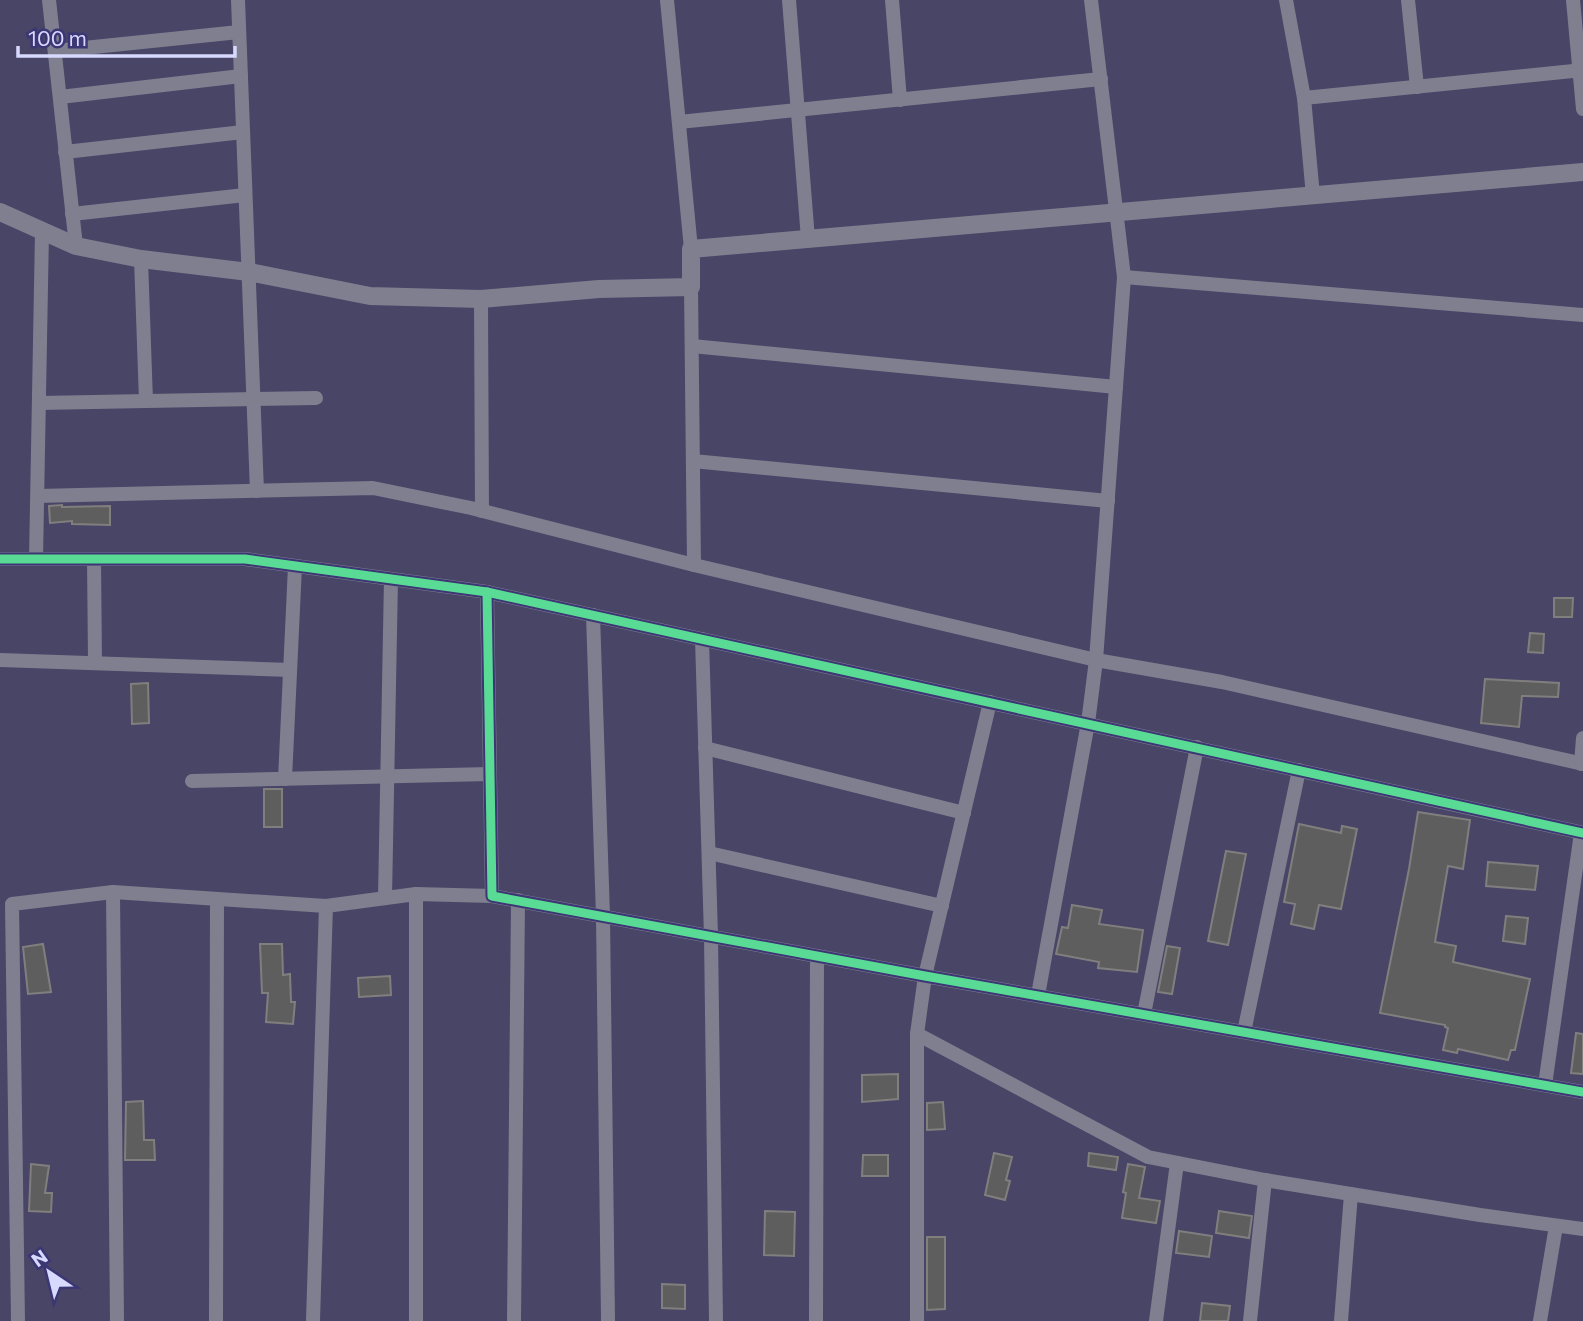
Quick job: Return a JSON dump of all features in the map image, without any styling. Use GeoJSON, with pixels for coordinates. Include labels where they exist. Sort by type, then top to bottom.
{"type":"FeatureCollection","features":[{"type":"Feature","properties":{"kind":"street"},"geometry":{"type":"LineString","coordinates":[[49,0],[76,246]]}},
{"type":"Feature","properties":{"kind":"street"},"geometry":{"type":"LineString","coordinates":[[238,0],[257,491]]}},
{"type":"Feature","properties":{"kind":"street"},"geometry":{"type":"LineString","coordinates":[[667,0],[691,249],[694,565]]}},
{"type":"Feature","properties":{"kind":"street"},"geometry":{"type":"LineString","coordinates":[[789,0],[808,239]]}},
{"type":"Feature","properties":{"kind":"street"},"geometry":{"type":"LineString","coordinates":[[891,0],[900,100]]}},
{"type":"Feature","properties":{"kind":"street"},"geometry":{"type":"LineString","coordinates":[[1038,995],[1088,723],[1096,660],[1124,277],[1091,0]]}},
{"type":"Feature","properties":{"kind":"street"},"geometry":{"type":"LineString","coordinates":[[1286,0],[1304,98],[1313,196]]}},
{"type":"Feature","properties":{"kind":"street"},"geometry":{"type":"LineString","coordinates":[[1408,0],[1417,86]]}},
{"type":"Feature","properties":{"kind":"street"},"geometry":{"type":"LineString","coordinates":[[1573,0],[1583,109]]}},
{"type":"Feature","properties":{"kind":"street"},"geometry":{"type":"LineString","coordinates":[[55,51],[239,32]]}},
{"type":"Feature","properties":{"kind":"street"},"geometry":{"type":"LineString","coordinates":[[1304,98],[1581,70]]}},
{"type":"Feature","properties":{"kind":"street"},"geometry":{"type":"LineString","coordinates":[[60,97],[241,76]]}},
{"type":"Feature","properties":{"kind":"street"},"geometry":{"type":"LineString","coordinates":[[679,122],[1101,79]]}},
{"type":"Feature","properties":{"kind":"street"},"geometry":{"type":"LineString","coordinates":[[65,152],[243,132]]}},
{"type":"Feature","properties":{"kind":"street"},"geometry":{"type":"LineString","coordinates":[[691,249],[1583,172]]}},
{"type":"Feature","properties":{"kind":"street"},"geometry":{"type":"LineString","coordinates":[[72,214],[246,195]]}},
{"type":"Feature","properties":{"kind":"street"},"geometry":{"type":"LineString","coordinates":[[0,212],[76,246],[141,258],[249,272],[370,296],[481,299],[599,289],[691,287]]}},
{"type":"Feature","properties":{"kind":"street"},"geometry":{"type":"LineString","coordinates":[[36,559],[42,232]]}},
{"type":"Feature","properties":{"kind":"street"},"geometry":{"type":"LineString","coordinates":[[141,258],[146,401]]}},
{"type":"Feature","properties":{"kind":"street"},"geometry":{"type":"LineString","coordinates":[[1124,277],[1583,316]]}},
{"type":"Feature","properties":{"kind":"street"},"geometry":{"type":"LineString","coordinates":[[481,299],[482,510]]}},
{"type":"Feature","properties":{"kind":"street"},"geometry":{"type":"LineString","coordinates":[[692,346],[1116,387]]}},
{"type":"Feature","properties":{"kind":"street"},"geometry":{"type":"LineString","coordinates":[[39,403],[316,398]]}},
{"type":"Feature","properties":{"kind":"street"},"geometry":{"type":"LineString","coordinates":[[693,461],[1108,501]]}},
{"type":"Feature","properties":{"kind":"street"},"geometry":{"type":"LineString","coordinates":[[38,496],[373,488],[482,510],[694,565],[1096,660],[1222,682],[1582,764],[1583,738]]}},
{"type":"Feature","properties":{"kind":"street"},"geometry":{"type":"LineString","coordinates":[[0,559],[245,559],[487,592],[1582,833],[1545,1085]]}},
{"type":"Feature","properties":{"kind":"street"},"geometry":{"type":"LineString","coordinates":[[94,559],[94,663]]}},
{"type":"Feature","properties":{"kind":"street"},"geometry":{"type":"LineString","coordinates":[[285,779],[295,566]]}},
{"type":"Feature","properties":{"kind":"street"},"geometry":{"type":"LineString","coordinates":[[385,898],[391,579]]}},
{"type":"Feature","properties":{"kind":"street"},"geometry":{"type":"LineString","coordinates":[[487,592],[492,896]]}},
{"type":"Feature","properties":{"kind":"street"},"geometry":{"type":"LineString","coordinates":[[593,615],[603,916],[608,1321]]}},
{"type":"Feature","properties":{"kind":"street"},"geometry":{"type":"LineString","coordinates":[[702,639],[711,936],[716,1321]]}},
{"type":"Feature","properties":{"kind":"street"},"geometry":{"type":"LineString","coordinates":[[0,660],[290,670]]}},
{"type":"Feature","properties":{"kind":"street"},"geometry":{"type":"LineString","coordinates":[[916,1321],[917,1034],[925,976],[990,702]]}},
{"type":"Feature","properties":{"kind":"street"},"geometry":{"type":"LineString","coordinates":[[1144,1014],[1196,747]]}},
{"type":"Feature","properties":{"kind":"street"},"geometry":{"type":"LineString","coordinates":[[705,748],[964,813]]}},
{"type":"Feature","properties":{"kind":"street"},"geometry":{"type":"LineString","coordinates":[[1244,1032],[1299,770]]}},
{"type":"Feature","properties":{"kind":"street"},"geometry":{"type":"LineString","coordinates":[[192,781],[490,774]]}},
{"type":"Feature","properties":{"kind":"street"},"geometry":{"type":"LineString","coordinates":[[709,853],[942,906]]}},
{"type":"Feature","properties":{"kind":"street"},"geometry":{"type":"LineString","coordinates":[[18,1321],[12,904],[113,892],[217,901],[326,906],[416,894],[492,896],[925,976],[1583,1092]]}},
{"type":"Feature","properties":{"kind":"street"},"geometry":{"type":"LineString","coordinates":[[113,892],[117,1321]]}},
{"type":"Feature","properties":{"kind":"street"},"geometry":{"type":"LineString","coordinates":[[416,894],[416,1321]]}},
{"type":"Feature","properties":{"kind":"street"},"geometry":{"type":"LineString","coordinates":[[216,1321],[217,901]]}},
{"type":"Feature","properties":{"kind":"street"},"geometry":{"type":"LineString","coordinates":[[514,1321],[518,901]]}},
{"type":"Feature","properties":{"kind":"street"},"geometry":{"type":"LineString","coordinates":[[313,1321],[326,906]]}},
{"type":"Feature","properties":{"kind":"street"},"geometry":{"type":"LineString","coordinates":[[816,1321],[817,956]]}},
{"type":"Feature","properties":{"kind":"street"},"geometry":{"type":"LineString","coordinates":[[917,1034],[1149,1157],[1265,1180],[1583,1229]]}},
{"type":"Feature","properties":{"kind":"street"},"geometry":{"type":"LineString","coordinates":[[1156,1321],[1177,1163]]}},
{"type":"Feature","properties":{"kind":"street"},"geometry":{"type":"LineString","coordinates":[[1250,1321],[1265,1180]]}},
{"type":"Feature","properties":{"kind":"street"},"geometry":{"type":"LineString","coordinates":[[1341,1321],[1351,1194]]}},
{"type":"Feature","properties":{"kind":"street"},"geometry":{"type":"LineString","coordinates":[[1540,1321],[1556,1226]]}},
{"type":"Feature","properties":{"kind":"building"},"geometry":{"type":"Polygon","coordinates":[[[49,506],[110,506],[110,525],[72,524],[72,521],[50,523],[49,506]]]}},
{"type":"Feature","properties":{"kind":"building"},"geometry":{"type":"Polygon","coordinates":[[[1554,598],[1573,598],[1572,617],[1554,617],[1554,598]]]}},
{"type":"Feature","properties":{"kind":"building"},"geometry":{"type":"Polygon","coordinates":[[[1530,633],[1544,634],[1543,653],[1528,652],[1530,633]]]}},
{"type":"Feature","properties":{"kind":"building"},"geometry":{"type":"Polygon","coordinates":[[[1485,679],[1559,683],[1558,697],[1522,696],[1519,727],[1481,723],[1485,679]]]}},
{"type":"Feature","properties":{"kind":"building"},"geometry":{"type":"Polygon","coordinates":[[[148,683],[149,723],[132,724],[131,684],[148,683]]]}},
{"type":"Feature","properties":{"kind":"building"},"geometry":{"type":"Polygon","coordinates":[[[264,789],[282,789],[282,827],[264,827],[264,789]]]}},
{"type":"Feature","properties":{"kind":"building"},"geometry":{"type":"Polygon","coordinates":[[[1418,812],[1470,820],[1463,869],[1448,866],[1435,942],[1456,946],[1453,962],[1530,979],[1515,1050],[1511,1050],[1508,1060],[1458,1049],[1457,1053],[1443,1050],[1448,1028],[1445,1025],[1380,1013],[1418,812]]]}},
{"type":"Feature","properties":{"kind":"building"},"geometry":{"type":"Polygon","coordinates":[[[1299,824],[1341,833],[1342,826],[1357,829],[1341,909],[1319,905],[1314,929],[1291,924],[1295,904],[1284,902],[1299,824]]]}},
{"type":"Feature","properties":{"kind":"building"},"geometry":{"type":"Polygon","coordinates":[[[1226,851],[1246,854],[1228,945],[1208,941],[1226,851]]]}},
{"type":"Feature","properties":{"kind":"building"},"geometry":{"type":"Polygon","coordinates":[[[1488,862],[1538,866],[1535,890],[1486,886],[1488,862]]]}},
{"type":"Feature","properties":{"kind":"building"},"geometry":{"type":"Polygon","coordinates":[[[1072,905],[1102,910],[1099,924],[1143,930],[1137,972],[1098,968],[1099,962],[1056,954],[1062,927],[1068,928],[1072,905]]]}},
{"type":"Feature","properties":{"kind":"building"},"geometry":{"type":"Polygon","coordinates":[[[1506,916],[1528,918],[1525,944],[1503,941],[1506,916]]]}},
{"type":"Feature","properties":{"kind":"building"},"geometry":{"type":"Polygon","coordinates":[[[43,944],[51,992],[28,994],[23,947],[43,944]]]}},
{"type":"Feature","properties":{"kind":"building"},"geometry":{"type":"Polygon","coordinates":[[[260,944],[282,944],[283,975],[290,974],[291,1002],[295,1002],[293,1024],[266,1022],[268,993],[262,993],[260,944]]]}},
{"type":"Feature","properties":{"kind":"building"},"geometry":{"type":"Polygon","coordinates":[[[1167,946],[1180,948],[1172,994],[1158,992],[1167,946]]]}},
{"type":"Feature","properties":{"kind":"building"},"geometry":{"type":"Polygon","coordinates":[[[390,976],[391,995],[359,997],[358,978],[390,976]]]}},
{"type":"Feature","properties":{"kind":"building"},"geometry":{"type":"Polygon","coordinates":[[[1576,1033],[1583,1034],[1583,1074],[1571,1073],[1576,1033]]]}},
{"type":"Feature","properties":{"kind":"building"},"geometry":{"type":"Polygon","coordinates":[[[898,1074],[898,1099],[862,1102],[862,1075],[898,1074]]]}},
{"type":"Feature","properties":{"kind":"building"},"geometry":{"type":"Polygon","coordinates":[[[143,1101],[144,1140],[154,1140],[155,1160],[125,1160],[126,1102],[143,1101]]]}},
{"type":"Feature","properties":{"kind":"building"},"geometry":{"type":"Polygon","coordinates":[[[943,1102],[945,1129],[927,1130],[927,1103],[943,1102]]]}},
{"type":"Feature","properties":{"kind":"building"},"geometry":{"type":"Polygon","coordinates":[[[994,1153],[1012,1157],[1006,1180],[1010,1181],[1005,1200],[985,1195],[994,1153]]]}},
{"type":"Feature","properties":{"kind":"building"},"geometry":{"type":"Polygon","coordinates":[[[1089,1153],[1118,1157],[1116,1170],[1088,1166],[1089,1153]]]}},
{"type":"Feature","properties":{"kind":"building"},"geometry":{"type":"Polygon","coordinates":[[[863,1155],[888,1155],[888,1176],[862,1176],[863,1155]]]}},
{"type":"Feature","properties":{"kind":"building"},"geometry":{"type":"Polygon","coordinates":[[[31,1164],[49,1166],[45,1193],[52,1193],[51,1212],[29,1211],[31,1164]]]}},
{"type":"Feature","properties":{"kind":"building"},"geometry":{"type":"Polygon","coordinates":[[[1128,1164],[1145,1167],[1139,1198],[1160,1201],[1156,1223],[1122,1218],[1128,1164]]]}},
{"type":"Feature","properties":{"kind":"building"},"geometry":{"type":"Polygon","coordinates":[[[765,1211],[795,1212],[794,1256],[764,1255],[765,1211]]]}},
{"type":"Feature","properties":{"kind":"building"},"geometry":{"type":"Polygon","coordinates":[[[1219,1211],[1252,1216],[1249,1238],[1216,1233],[1219,1211]]]}},
{"type":"Feature","properties":{"kind":"building"},"geometry":{"type":"Polygon","coordinates":[[[1179,1231],[1212,1236],[1209,1257],[1176,1253],[1179,1231]]]}},
{"type":"Feature","properties":{"kind":"building"},"geometry":{"type":"Polygon","coordinates":[[[927,1237],[945,1237],[945,1309],[927,1310],[927,1237]]]}},
{"type":"Feature","properties":{"kind":"building"},"geometry":{"type":"Polygon","coordinates":[[[662,1284],[685,1285],[685,1309],[662,1308],[662,1284]]]}},
{"type":"Feature","properties":{"kind":"building"},"geometry":{"type":"Polygon","coordinates":[[[1202,1303],[1230,1306],[1228,1321],[1200,1321],[1202,1303]]]}},
{"type":"Feature","properties":{"kind":"cycle path"},"geometry":{"type":"LineString","coordinates":[[0,559],[245,559],[487,592],[1583,833]]}},
{"type":"Feature","properties":{"kind":"cycle path"},"geometry":{"type":"LineString","coordinates":[[487,592],[492,896],[925,976],[1583,1092]]}}]}
